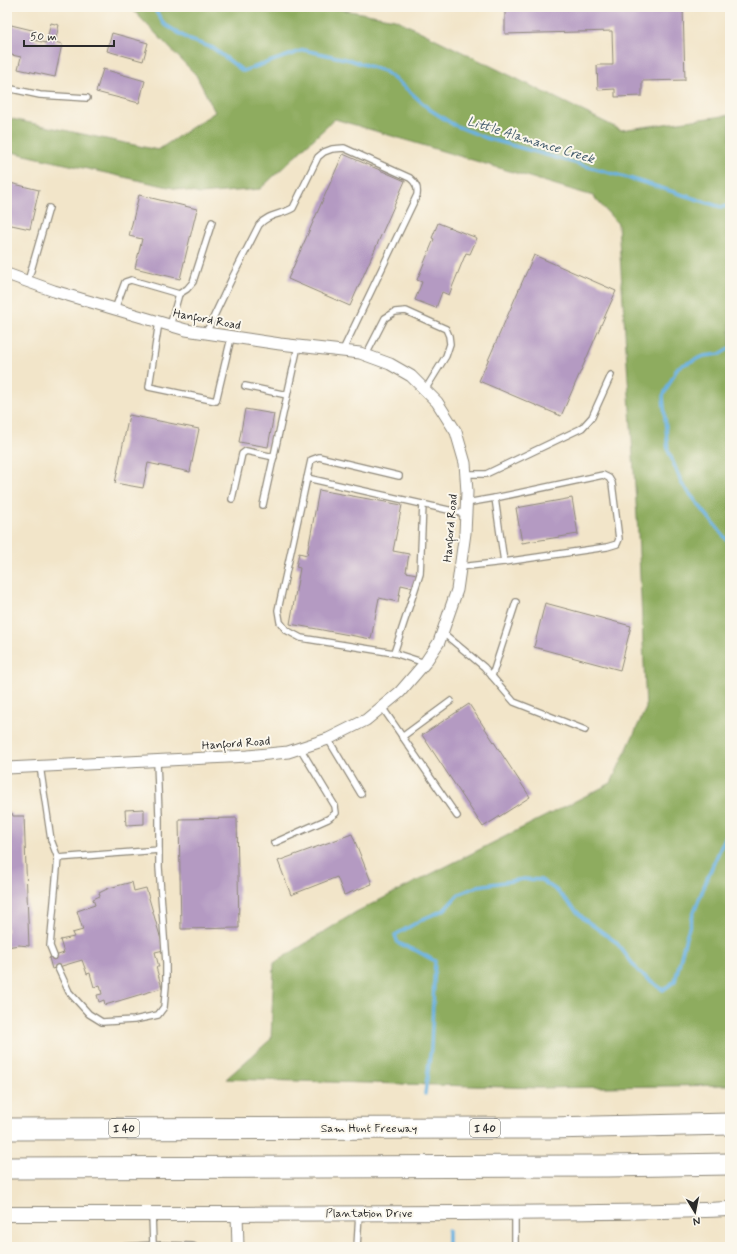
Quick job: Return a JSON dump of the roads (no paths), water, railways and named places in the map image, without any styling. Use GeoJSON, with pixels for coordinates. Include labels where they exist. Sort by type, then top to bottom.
{"type":"FeatureCollection","features":[{"type":"Feature","properties":{"kind":"highway"},"geometry":{"type":"LineString","coordinates":[[7,1114],[241,1128]]}},
{"type":"Feature","properties":{"kind":"highway","name":"Sam Hunt Freeway"},"geometry":{"type":"LineString","coordinates":[[7,1129],[550,1128],[730,1124]]}},
{"type":"Feature","properties":{"kind":"highway"},"geometry":{"type":"LineString","coordinates":[[7,1168],[665,1166],[730,1164]]}},
{"type":"Feature","properties":{"kind":"highway"},"geometry":{"type":"LineString","coordinates":[[7,1178],[340,1167]]}},
{"type":"Feature","properties":{"kind":"street","name":"Hanford Road"},"geometry":{"type":"LineString","coordinates":[[7,274],[54,291],[186,330],[231,338],[342,350],[366,355],[390,364],[411,376],[437,402],[456,432],[465,463],[466,474],[466,509],[457,590],[438,642],[424,663],[400,692],[366,720],[328,739],[288,752],[248,756],[7,768]]}},
{"type":"Feature","properties":{"kind":"street","name":"Plantation Drive"},"geometry":{"type":"LineString","coordinates":[[7,1214],[515,1213],[730,1209]]}},
{"type":"Feature","properties":{"kind":"street"},"geometry":{"type":"LineString","coordinates":[[237,1214],[238,1247]]}},
{"type":"Feature","properties":{"kind":"lane"},"geometry":{"type":"LineString","coordinates":[[7,88],[40,95],[87,98]]}},
{"type":"Feature","properties":{"kind":"lane"},"geometry":{"type":"LineString","coordinates":[[205,334],[259,225],[265,218],[293,208],[318,158],[324,152],[332,149],[344,148],[410,178],[416,183],[418,189],[414,202],[342,350]]}},
{"type":"Feature","properties":{"kind":"lane"},"geometry":{"type":"LineString","coordinates":[[28,281],[49,208]]}},
{"type":"Feature","properties":{"kind":"lane"},"geometry":{"type":"LineString","coordinates":[[170,326],[179,294],[187,289],[193,282],[212,222]]}},
{"type":"Feature","properties":{"kind":"lane"},"geometry":{"type":"LineString","coordinates":[[116,309],[125,282],[131,280],[179,294]]}},
{"type":"Feature","properties":{"kind":"lane"},"geometry":{"type":"LineString","coordinates":[[366,355],[385,318],[395,312],[406,311],[446,330],[449,336],[450,344],[446,356],[425,390]]}},
{"type":"Feature","properties":{"kind":"lane"},"geometry":{"type":"LineString","coordinates":[[159,322],[149,387],[216,402],[231,338]]}},
{"type":"Feature","properties":{"kind":"lane"},"geometry":{"type":"LineString","coordinates":[[263,505],[298,346]]}},
{"type":"Feature","properties":{"kind":"lane"},"geometry":{"type":"LineString","coordinates":[[466,474],[486,474],[582,428],[592,417],[611,375]]}},
{"type":"Feature","properties":{"kind":"lane"},"geometry":{"type":"LineString","coordinates":[[245,386],[287,394]]}},
{"type":"Feature","properties":{"kind":"lane"},"geometry":{"type":"LineString","coordinates":[[232,499],[242,454],[246,451],[274,457]]}},
{"type":"Feature","properties":{"kind":"lane"},"geometry":{"type":"LineString","coordinates":[[399,476],[319,457],[311,460],[278,610],[280,622],[286,630],[301,638],[394,653],[424,663]]}},
{"type":"Feature","properties":{"kind":"lane"},"geometry":{"type":"LineString","coordinates":[[307,478],[423,504],[466,509],[496,498],[603,475],[609,478],[612,483],[619,540],[616,544],[607,547],[460,567]]}},
{"type":"Feature","properties":{"kind":"lane"},"geometry":{"type":"LineString","coordinates":[[496,498],[504,562]]}},
{"type":"Feature","properties":{"kind":"lane"},"geometry":{"type":"LineString","coordinates":[[394,653],[420,574],[423,504]]}},
{"type":"Feature","properties":{"kind":"lane"},"geometry":{"type":"LineString","coordinates":[[492,676],[516,602]]}},
{"type":"Feature","properties":{"kind":"lane"},"geometry":{"type":"LineString","coordinates":[[442,632],[492,676],[514,702],[585,730]]}},
{"type":"Feature","properties":{"kind":"lane"},"geometry":{"type":"LineString","coordinates":[[402,737],[451,701]]}},
{"type":"Feature","properties":{"kind":"lane"},"geometry":{"type":"LineString","coordinates":[[382,707],[457,816]]}},
{"type":"Feature","properties":{"kind":"lane"},"geometry":{"type":"LineString","coordinates":[[328,739],[362,794]]}},
{"type":"Feature","properties":{"kind":"lane"},"geometry":{"type":"LineString","coordinates":[[274,843],[328,819],[336,813],[335,806],[300,748]]}},
{"type":"Feature","properties":{"kind":"lane"},"geometry":{"type":"LineString","coordinates":[[58,968],[69,992],[89,1014],[102,1022],[134,1020],[158,1015],[164,1007],[166,986],[159,850],[157,761]]}},
{"type":"Feature","properties":{"kind":"lane"},"geometry":{"type":"LineString","coordinates":[[40,766],[51,840],[58,858],[50,946],[54,956]]}},
{"type":"Feature","properties":{"kind":"lane"},"geometry":{"type":"LineString","coordinates":[[58,858],[159,850]]}},
{"type":"Feature","properties":{"kind":"lane"},"geometry":{"type":"LineString","coordinates":[[515,1213],[515,1247]]}},
{"type":"Feature","properties":{"kind":"lane"},"geometry":{"type":"LineString","coordinates":[[152,1214],[153,1245]]}},
{"type":"Feature","properties":{"kind":"lane"},"geometry":{"type":"LineString","coordinates":[[357,1247],[359,1214]]}},
{"type":"Feature","properties":{"kind":"lane"},"geometry":{"type":"LineString","coordinates":[[121,1247],[153,1245],[195,1247]]}},
{"type":"Feature","properties":{"kind":"waterway","name":"Little Alamance Creek"},"geometry":{"type":"LineString","coordinates":[[153,7],[164,24],[190,40],[213,48],[243,71],[304,50],[350,60],[384,71],[429,109],[454,125],[486,138],[639,181],[721,207],[730,206]]}},
{"type":"Feature","properties":{"kind":"waterway","name":"Little Alamance Creek"},"geometry":{"type":"LineString","coordinates":[[730,348],[720,354],[704,356],[678,367],[663,396],[668,450],[682,484],[730,544]]}},
{"type":"Feature","properties":{"kind":"waterway","name":"Little Alamance Creek"},"geometry":{"type":"LineString","coordinates":[[425,1094],[431,1048],[435,961],[398,943],[395,935],[425,918],[444,910],[459,894],[478,886],[524,879],[541,880],[556,890],[584,919],[616,942],[639,972],[663,990],[675,981],[694,912],[730,827]]}},
{"type":"Feature","properties":{"kind":"waterway","name":"Little Alamance Creek"},"geometry":{"type":"LineString","coordinates":[[448,1231],[448,1247]]}}]}
